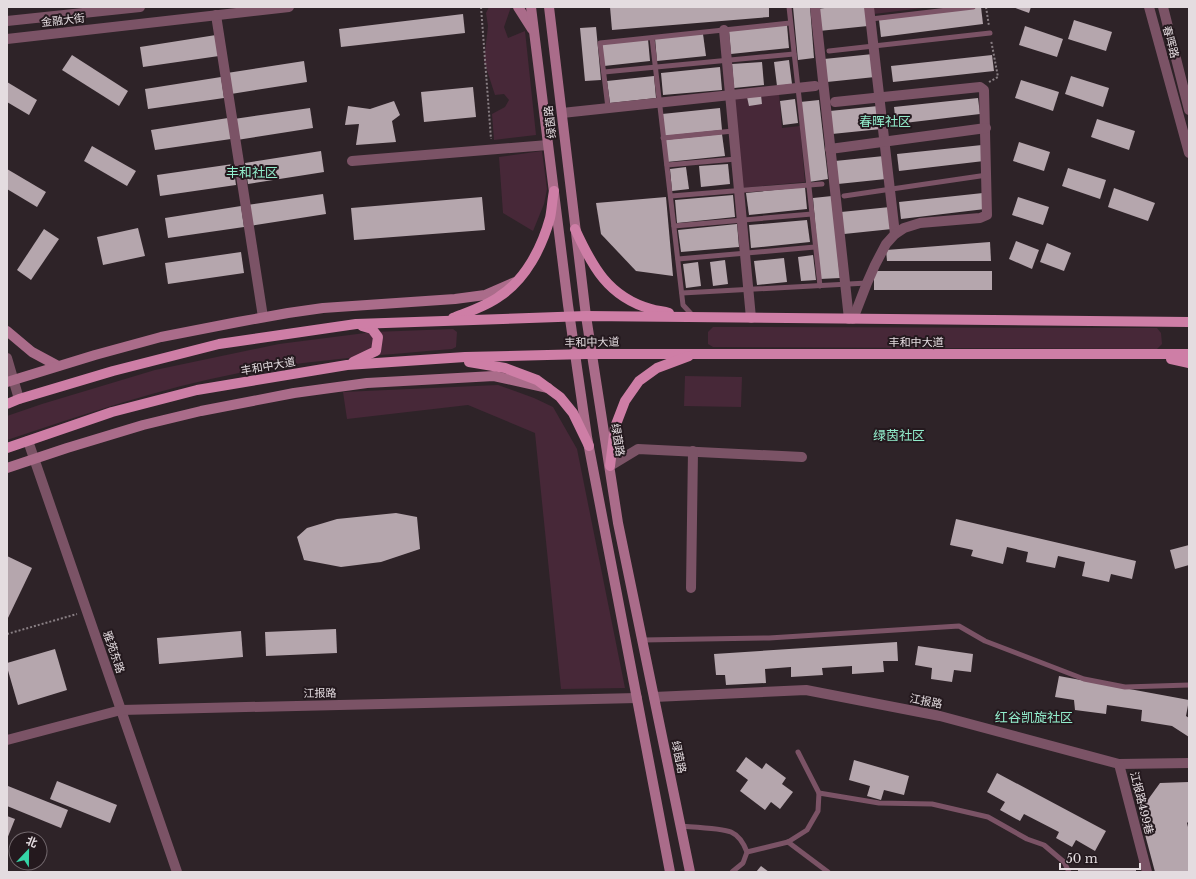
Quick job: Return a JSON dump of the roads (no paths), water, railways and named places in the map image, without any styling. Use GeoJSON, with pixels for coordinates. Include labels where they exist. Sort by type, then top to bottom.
{"type":"FeatureCollection","features":[{"type":"Feature","properties":{"kind":"main road"},"geometry":{"type":"LineString","coordinates":[[518,7],[534,32]]}},
{"type":"Feature","properties":{"kind":"main road","name":"绿茵路"},"geometry":{"type":"LineString","coordinates":[[531,7],[569,317],[588,446],[670,872]]}},
{"type":"Feature","properties":{"kind":"main road","name":"绿茵路"},"geometry":{"type":"LineString","coordinates":[[549,7],[586,316],[618,523],[690,872]]}},
{"type":"Feature","properties":{"kind":"main road"},"geometry":{"type":"LineString","coordinates":[[448,321],[500,297],[518,281],[534,258],[543,237],[550,217],[554,191]]}},
{"type":"Feature","properties":{"kind":"main road"},"geometry":{"type":"LineString","coordinates":[[575,229],[587,254],[598,272],[611,287],[626,299],[650,309],[695,317]]}},
{"type":"Feature","properties":{"kind":"main road"},"geometry":{"type":"LineString","coordinates":[[10,381],[161,337],[263,317],[323,308],[455,299],[485,295],[518,281]]}},
{"type":"Feature","properties":{"kind":"main road"},"geometry":{"type":"LineString","coordinates":[[1177,322],[1189,314]]}},
{"type":"Feature","properties":{"kind":"main road","name":"丰和中大道"},"geometry":{"type":"LineString","coordinates":[[7,404],[113,371],[219,344],[356,324],[586,316],[1189,322]]}},
{"type":"Feature","properties":{"kind":"main road"},"geometry":{"type":"LineString","coordinates":[[347,365],[376,352],[378,337],[372,329],[356,324]]}},
{"type":"Feature","properties":{"kind":"main road"},"geometry":{"type":"LineString","coordinates":[[7,331],[32,352],[58,366]]}},
{"type":"Feature","properties":{"kind":"main road","name":"丰和中大道"},"geometry":{"type":"LineString","coordinates":[[7,448],[112,412],[197,390],[347,365],[449,358],[575,354],[1189,354]]}},
{"type":"Feature","properties":{"kind":"main road"},"geometry":{"type":"LineString","coordinates":[[610,466],[615,427],[625,401],[639,381],[657,368],[696,354]]}},
{"type":"Feature","properties":{"kind":"main road"},"geometry":{"type":"LineString","coordinates":[[1152,354],[1189,362]]}},
{"type":"Feature","properties":{"kind":"main road"},"geometry":{"type":"LineString","coordinates":[[449,358],[505,368],[537,380],[560,397],[573,413],[588,446]]}},
{"type":"Feature","properties":{"kind":"main road"},"geometry":{"type":"LineString","coordinates":[[7,468],[143,425],[201,411],[294,393],[367,383],[494,376],[548,388]]}},
{"type":"Feature","properties":{"kind":"street","name":"金融大街"},"geometry":{"type":"LineString","coordinates":[[7,21],[140,7]]}},
{"type":"Feature","properties":{"kind":"street","name":"金融大街"},"geometry":{"type":"LineString","coordinates":[[7,39],[289,7]]}},
{"type":"Feature","properties":{"kind":"street"},"geometry":{"type":"LineString","coordinates":[[815,7],[845,285],[851,319]]}},
{"type":"Feature","properties":{"kind":"street"},"geometry":{"type":"LineString","coordinates":[[869,7],[895,234]]}},
{"type":"Feature","properties":{"kind":"street","name":"春晖路"},"geometry":{"type":"LineString","coordinates":[[1149,7],[1189,153]]}},
{"type":"Feature","properties":{"kind":"street","name":"春晖路"},"geometry":{"type":"LineString","coordinates":[[1162,7],[1189,110]]}},
{"type":"Feature","properties":{"kind":"street"},"geometry":{"type":"LineString","coordinates":[[216,15],[263,317]]}},
{"type":"Feature","properties":{"kind":"street"},"geometry":{"type":"LineString","coordinates":[[724,30],[751,318]]}},
{"type":"Feature","properties":{"kind":"street"},"geometry":{"type":"LineString","coordinates":[[562,113],[815,86]]}},
{"type":"Feature","properties":{"kind":"street"},"geometry":{"type":"LineString","coordinates":[[835,102],[980,87],[984,90],[987,215],[980,218],[920,223],[904,228],[895,234],[886,244],[851,319]]}},
{"type":"Feature","properties":{"kind":"street"},"geometry":{"type":"LineString","coordinates":[[830,149],[986,128]]}},
{"type":"Feature","properties":{"kind":"street"},"geometry":{"type":"LineString","coordinates":[[352,161],[548,145]]}},
{"type":"Feature","properties":{"kind":"street"},"geometry":{"type":"LineString","coordinates":[[7,358],[10,381],[20,400]]}},
{"type":"Feature","properties":{"kind":"street","name":"雅苑东路"},"geometry":{"type":"LineString","coordinates":[[28,441],[177,872]]}},
{"type":"Feature","properties":{"kind":"street"},"geometry":{"type":"LineString","coordinates":[[610,466],[638,449],[802,456]]}},
{"type":"Feature","properties":{"kind":"street"},"geometry":{"type":"LineString","coordinates":[[691,588],[693,451]]}},
{"type":"Feature","properties":{"kind":"street","name":"江报路"},"geometry":{"type":"LineString","coordinates":[[654,697],[806,690],[940,716],[1119,764],[1189,763]]}},
{"type":"Feature","properties":{"kind":"street","name":"江报路"},"geometry":{"type":"LineString","coordinates":[[7,740],[121,710],[637,698]]}},
{"type":"Feature","properties":{"kind":"street","name":"江报路499巷"},"geometry":{"type":"LineString","coordinates":[[1119,764],[1147,872]]}},
{"type":"Feature","properties":{"kind":"lane"},"geometry":{"type":"LineString","coordinates":[[789,7],[820,286]]}},
{"type":"Feature","properties":{"kind":"lane"},"geometry":{"type":"LineString","coordinates":[[871,19],[972,7]]}},
{"type":"Feature","properties":{"kind":"lane"},"geometry":{"type":"LineString","coordinates":[[608,108],[600,44],[790,23]]}},
{"type":"Feature","properties":{"kind":"lane"},"geometry":{"type":"LineString","coordinates":[[829,51],[990,33]]}},
{"type":"Feature","properties":{"kind":"lane"},"geometry":{"type":"LineString","coordinates":[[652,38],[683,305],[695,317]]}},
{"type":"Feature","properties":{"kind":"lane"},"geometry":{"type":"LineString","coordinates":[[604,72],[794,54]]}},
{"type":"Feature","properties":{"kind":"lane"},"geometry":{"type":"LineString","coordinates":[[663,138],[733,131]]}},
{"type":"Feature","properties":{"kind":"lane"},"geometry":{"type":"LineString","coordinates":[[667,165],[736,159]]}},
{"type":"Feature","properties":{"kind":"lane"},"geometry":{"type":"LineString","coordinates":[[844,196],[987,175]]}},
{"type":"Feature","properties":{"kind":"lane"},"geometry":{"type":"LineString","coordinates":[[670,196],[822,184]]}},
{"type":"Feature","properties":{"kind":"lane"},"geometry":{"type":"LineString","coordinates":[[674,226],[812,214]]}},
{"type":"Feature","properties":{"kind":"lane"},"geometry":{"type":"LineString","coordinates":[[678,259],[815,246]]}},
{"type":"Feature","properties":{"kind":"lane"},"geometry":{"type":"LineString","coordinates":[[682,293],[867,283]]}},
{"type":"Feature","properties":{"kind":"lane"},"geometry":{"type":"LineString","coordinates":[[642,640],[769,638],[959,626],[985,641],[1084,679],[1125,687],[1189,685]]}},
{"type":"Feature","properties":{"kind":"lane"},"geometry":{"type":"LineString","coordinates":[[747,852],[788,842],[807,830],[818,811],[819,793],[798,752]]}},
{"type":"Feature","properties":{"kind":"lane"},"geometry":{"type":"LineString","coordinates":[[819,793],[879,803],[932,804],[988,817],[1027,839],[1044,845],[1064,862],[1069,872]]}},
{"type":"Feature","properties":{"kind":"lane"},"geometry":{"type":"LineString","coordinates":[[680,826],[716,829],[731,832],[743,841],[747,852],[743,863],[732,872]]}},
{"type":"Feature","properties":{"kind":"lane"},"geometry":{"type":"LineString","coordinates":[[788,842],[828,872]]}},
{"type":"Feature","properties":{"kind":"district","name":"春晖社区"},"geometry":{"type":"Point","coordinates":[885,121]}},
{"type":"Feature","properties":{"kind":"district","name":"丰和社区"},"geometry":{"type":"Point","coordinates":[252,172]}},
{"type":"Feature","properties":{"kind":"district","name":"绿茵社区"},"geometry":{"type":"Point","coordinates":[899,435]}},
{"type":"Feature","properties":{"kind":"district","name":"红谷凯旋社区"},"geometry":{"type":"Point","coordinates":[1034,717]}}]}
